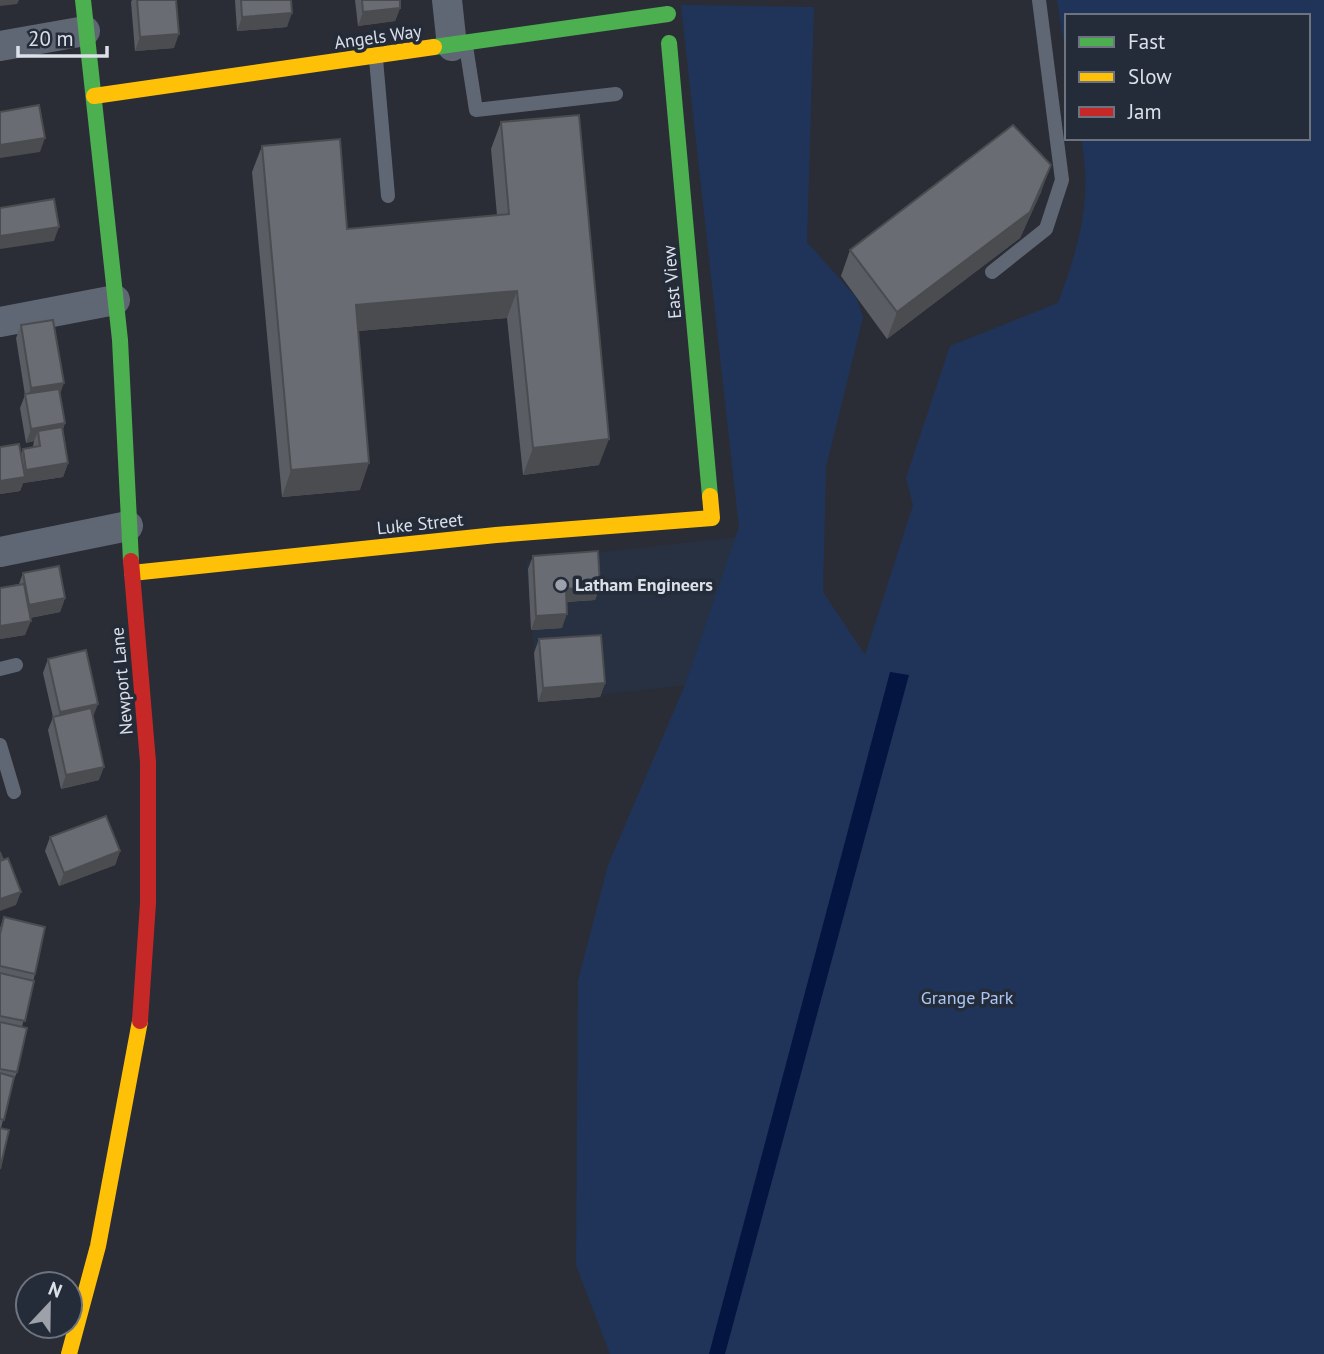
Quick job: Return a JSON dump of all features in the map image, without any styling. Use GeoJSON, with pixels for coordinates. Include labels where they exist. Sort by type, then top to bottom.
{"type":"FeatureCollection","features":[{"type":"Feature","properties":{"kind":"street","name":"Newport Lane"},"geometry":{"type":"LineString","coordinates":[[69,1354],[98,1245],[139,1034],[148,903],[148,762],[128,526],[115,300],[83,0]]}},
{"type":"Feature","properties":{"kind":"street"},"geometry":{"type":"LineString","coordinates":[[447,0],[459,45]]}},
{"type":"Feature","properties":{"kind":"street","name":"Angels Way"},"geometry":{"type":"LineString","coordinates":[[94,96],[668,14]]}},
{"type":"Feature","properties":{"kind":"street"},"geometry":{"type":"LineString","coordinates":[[0,46],[85,31]]}},
{"type":"Feature","properties":{"kind":"street","name":"East View"},"geometry":{"type":"LineString","coordinates":[[669,43],[712,518]]}},
{"type":"Feature","properties":{"kind":"street"},"geometry":{"type":"LineString","coordinates":[[0,322],[115,300]]}},
{"type":"Feature","properties":{"kind":"street","name":"Luke Street"},"geometry":{"type":"LineString","coordinates":[[132,573],[496,535],[712,518]]}},
{"type":"Feature","properties":{"kind":"street"},"geometry":{"type":"LineString","coordinates":[[0,552],[128,526]]}},
{"type":"Feature","properties":{"kind":"lane"},"geometry":{"type":"LineString","coordinates":[[992,272],[1046,229],[1062,180],[1039,0]]}},
{"type":"Feature","properties":{"kind":"lane"},"geometry":{"type":"LineString","coordinates":[[459,45],[476,110],[616,94]]}},
{"type":"Feature","properties":{"kind":"lane"},"geometry":{"type":"LineString","coordinates":[[376,57],[388,196]]}},
{"type":"Feature","properties":{"kind":"lane"},"geometry":{"type":"LineString","coordinates":[[0,669],[16,666]]}},
{"type":"Feature","properties":{"kind":"lane"},"geometry":{"type":"LineString","coordinates":[[0,745],[14,792]]}},
{"type":"Feature","properties":{"kind":"shaded area"},"geometry":{"type":"Polygon","coordinates":[[[736,537],[685,685],[538,702],[526,561],[736,537]]]}},
{"type":"Feature","properties":{"kind":"shaded area"},"geometry":{"type":"Polygon","coordinates":[[[890,672],[909,675],[725,1354],[709,1354],[890,672]]]}},
{"type":"Feature","properties":{"kind":"green space","name":"Grange Park"},"geometry":{"type":"Polygon","coordinates":[[[1057,0],[1324,0],[1324,1354],[610,1354],[576,1265],[578,981],[608,865],[685,685],[739,527],[681,5],[814,7],[807,242],[856,297],[863,317],[826,467],[823,592],[865,655],[913,505],[906,478],[950,346],[1058,303],[1078,242],[1085,202],[1081,140],[1310,140],[1310,14],[1065,14],[1065,51],[1057,0]]]}},
{"type":"Feature","properties":{"kind":"building"},"geometry":{"type":"Polygon","coordinates":[[[137,0],[176,0],[179,34],[140,37],[137,0]]]}},
{"type":"Feature","properties":{"kind":"building"},"geometry":{"type":"Polygon","coordinates":[[[241,0],[291,0],[292,13],[242,17],[241,0]]]}},
{"type":"Feature","properties":{"kind":"building"},"geometry":{"type":"Polygon","coordinates":[[[362,0],[400,0],[400,8],[363,12],[362,0]]]}},
{"type":"Feature","properties":{"kind":"building"},"geometry":{"type":"Polygon","coordinates":[[[39,105],[45,138],[0,145],[0,112],[39,105]]]}},
{"type":"Feature","properties":{"kind":"building"},"geometry":{"type":"Polygon","coordinates":[[[579,115],[609,439],[533,448],[517,291],[356,305],[369,463],[291,470],[262,146],[340,139],[347,229],[509,214],[501,122],[579,115]]]}},
{"type":"Feature","properties":{"kind":"building"},"geometry":{"type":"Polygon","coordinates":[[[1013,125],[1051,165],[1030,212],[897,312],[850,250],[1013,125]]]}},
{"type":"Feature","properties":{"kind":"building"},"geometry":{"type":"Polygon","coordinates":[[[54,199],[59,227],[0,236],[0,208],[54,199]]]}},
{"type":"Feature","properties":{"kind":"building"},"geometry":{"type":"Polygon","coordinates":[[[53,320],[64,383],[31,388],[21,325],[53,320]]]}},
{"type":"Feature","properties":{"kind":"building"},"geometry":{"type":"Polygon","coordinates":[[[59,389],[65,423],[31,429],[25,394],[59,389]]]}},
{"type":"Feature","properties":{"kind":"building"},"geometry":{"type":"Polygon","coordinates":[[[62,427],[68,463],[26,470],[23,449],[40,446],[38,431],[62,427]]]}},
{"type":"Feature","properties":{"kind":"building"},"geometry":{"type":"Polygon","coordinates":[[[19,444],[25,477],[0,481],[0,447],[19,444]]]}},
{"type":"Feature","properties":{"kind":"building","name":"Latham Engineers"},"geometry":{"type":"Polygon","coordinates":[[[598,551],[600,586],[566,589],[567,614],[536,616],[533,556],[598,551]]]}},
{"type":"Feature","properties":{"kind":"building"},"geometry":{"type":"Polygon","coordinates":[[[59,566],[65,598],[29,605],[23,573],[59,566]]]}},
{"type":"Feature","properties":{"kind":"building"},"geometry":{"type":"Polygon","coordinates":[[[24,584],[31,621],[0,626],[0,588],[24,584]]]}},
{"type":"Feature","properties":{"kind":"building"},"geometry":{"type":"Polygon","coordinates":[[[601,635],[605,683],[543,688],[539,639],[601,635]]]}},
{"type":"Feature","properties":{"kind":"building"},"geometry":{"type":"Polygon","coordinates":[[[86,650],[98,704],[60,712],[48,659],[86,650]]]}},
{"type":"Feature","properties":{"kind":"building"},"geometry":{"type":"Polygon","coordinates":[[[91,708],[104,767],[66,775],[53,717],[91,708]]]}},
{"type":"Feature","properties":{"kind":"building"},"geometry":{"type":"Polygon","coordinates":[[[106,816],[120,851],[64,873],[50,837],[106,816]]]}},
{"type":"Feature","properties":{"kind":"building"},"geometry":{"type":"Polygon","coordinates":[[[8,858],[21,892],[0,899],[0,861],[8,858]]]}},
{"type":"Feature","properties":{"kind":"building"},"geometry":{"type":"Polygon","coordinates":[[[4,917],[45,927],[35,974],[0,966],[0,934],[4,917]]]}},
{"type":"Feature","properties":{"kind":"building"},"geometry":{"type":"Polygon","coordinates":[[[0,973],[34,981],[25,1021],[0,1016],[0,973]]]}},
{"type":"Feature","properties":{"kind":"building"},"geometry":{"type":"Polygon","coordinates":[[[0,1022],[27,1028],[17,1072],[0,1069],[0,1022]]]}},
{"type":"Feature","properties":{"kind":"building"},"geometry":{"type":"Polygon","coordinates":[[[0,1073],[14,1077],[4,1120],[0,1119],[0,1073]]]}},
{"type":"Feature","properties":{"kind":"building"},"geometry":{"type":"Polygon","coordinates":[[[0,1128],[9,1130],[0,1169],[0,1128]]]}},
{"type":"Feature","properties":{"kind":"traffic: fast"},"geometry":{"type":"LineString","coordinates":[[83,0],[120,340],[131,561]]}},
{"type":"Feature","properties":{"kind":"traffic: fast"},"geometry":{"type":"LineString","coordinates":[[434,47],[668,14]]}},
{"type":"Feature","properties":{"kind":"traffic: fast"},"geometry":{"type":"LineString","coordinates":[[669,43],[710,496]]}},
{"type":"Feature","properties":{"kind":"traffic: slow"},"geometry":{"type":"LineString","coordinates":[[94,96],[434,47]]}},
{"type":"Feature","properties":{"kind":"traffic: slow"},"geometry":{"type":"LineString","coordinates":[[132,573],[496,535],[712,518],[710,496]]}},
{"type":"Feature","properties":{"kind":"traffic: slow"},"geometry":{"type":"LineString","coordinates":[[69,1354],[98,1246],[140,1021]]}},
{"type":"Feature","properties":{"kind":"traffic: jam"},"geometry":{"type":"LineString","coordinates":[[131,561],[148,762],[148,903],[140,1021]]}},
{"type":"Feature","properties":{"kind":"place","name":"Latham Engineers"},"geometry":{"type":"Point","coordinates":[561,585]}}]}
